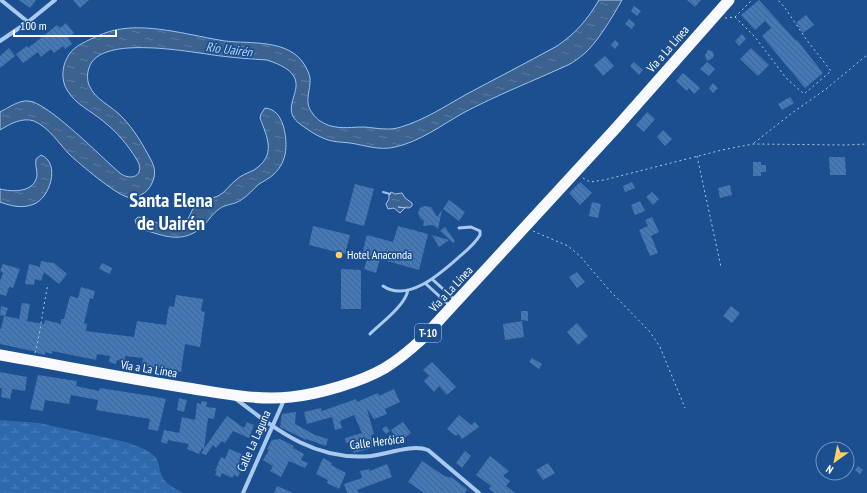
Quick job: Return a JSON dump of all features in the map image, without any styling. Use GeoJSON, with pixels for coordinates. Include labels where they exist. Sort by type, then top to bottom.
{"type":"FeatureCollection","features":[{"type":"Feature","properties":{"kind":"highway","name":"Vía a La Línea"},"geometry":{"type":"LineString","coordinates":[[0,355],[141,381],[256,397],[284,398],[309,394],[349,384],[371,375],[408,352],[421,340],[577,171],[729,0]]}},
{"type":"Feature","properties":{"kind":"street"},"geometry":{"type":"LineString","coordinates":[[1,0],[28,22]]}},
{"type":"Feature","properties":{"kind":"street"},"geometry":{"type":"LineString","coordinates":[[0,41],[28,22],[55,0]]}},
{"type":"Feature","properties":{"kind":"street","name":"Calle Heróica"},"geometry":{"type":"LineString","coordinates":[[230,394],[288,437],[328,452],[349,457],[372,456],[422,448],[433,453],[479,493]]}},
{"type":"Feature","properties":{"kind":"street","name":"Calle La Laguna"},"geometry":{"type":"LineString","coordinates":[[243,493],[284,398]]}},
{"type":"Feature","properties":{"kind":"lane"},"geometry":{"type":"LineString","coordinates":[[383,286],[394,291],[408,290],[438,276],[470,247],[480,235],[480,231],[478,229],[471,227],[459,228]]}},
{"type":"Feature","properties":{"kind":"lane"},"geometry":{"type":"LineString","coordinates":[[432,279],[454,305]]}},
{"type":"Feature","properties":{"kind":"lane"},"geometry":{"type":"LineString","coordinates":[[425,283],[454,305]]}},
{"type":"Feature","properties":{"kind":"lane"},"geometry":{"type":"LineString","coordinates":[[370,334],[401,304],[407,295],[408,290]]}},
{"type":"Feature","properties":{"kind":"path"},"geometry":{"type":"LineString","coordinates":[[752,0],[736,17],[755,37],[786,78],[804,94],[831,71],[778,0]]}},
{"type":"Feature","properties":{"kind":"path"},"geometry":{"type":"LineString","coordinates":[[753,144],[792,113],[826,89],[867,55]]}},
{"type":"Feature","properties":{"kind":"path"},"geometry":{"type":"LineString","coordinates":[[577,171],[585,180],[595,182],[697,156],[753,144],[867,144]]}},
{"type":"Feature","properties":{"kind":"path"},"geometry":{"type":"LineString","coordinates":[[697,156],[721,267]]}},
{"type":"Feature","properties":{"kind":"path"},"geometry":{"type":"LineString","coordinates":[[525,228],[568,246],[580,256],[610,291],[640,320],[660,347],[685,408]]}},
{"type":"Feature","properties":{"kind":"path"},"geometry":{"type":"LineString","coordinates":[[32,361],[40,332],[48,284]]}},
{"type":"Feature","properties":{"kind":"green space"},"geometry":{"type":"Polygon","coordinates":[[[0,420],[39,423],[138,446],[150,452],[156,458],[161,474],[166,482],[184,493],[0,493],[0,420]]]}},
{"type":"Feature","properties":{"kind":"water","name":"Río Uairén"},"geometry":{"type":"Polygon","coordinates":[[[599,0],[622,0],[594,43],[576,60],[476,106],[422,137],[404,145],[395,147],[378,148],[333,141],[320,137],[308,130],[293,116],[291,108],[296,83],[293,75],[284,67],[267,60],[149,48],[128,48],[110,51],[96,57],[89,68],[88,74],[88,83],[95,95],[118,113],[126,122],[138,137],[152,163],[154,168],[154,177],[148,190],[142,194],[135,197],[127,197],[114,190],[75,160],[50,132],[34,121],[25,120],[12,123],[0,130],[0,112],[21,102],[28,101],[48,110],[61,120],[121,174],[130,177],[137,175],[140,169],[139,165],[130,149],[113,130],[75,100],[65,86],[63,74],[64,65],[69,54],[78,46],[107,32],[133,28],[160,29],[225,41],[268,44],[289,50],[297,56],[305,66],[310,78],[308,105],[310,110],[321,122],[335,127],[397,128],[442,109],[465,95],[557,46],[581,26],[599,0]]]}},
{"type":"Feature","properties":{"kind":"water"},"geometry":{"type":"Polygon","coordinates":[[[265,108],[274,111],[279,116],[286,138],[286,151],[279,169],[259,184],[246,197],[219,209],[204,225],[192,234],[179,237],[166,236],[143,229],[137,225],[135,220],[138,217],[164,225],[174,227],[179,226],[186,222],[197,203],[221,194],[242,175],[254,170],[261,164],[266,158],[268,152],[267,139],[260,118],[265,108]]]}},
{"type":"Feature","properties":{"kind":"water"},"geometry":{"type":"Polygon","coordinates":[[[41,155],[47,159],[51,165],[52,172],[49,188],[45,195],[30,206],[13,206],[0,202],[0,189],[16,191],[28,188],[32,185],[37,175],[36,159],[41,155]]]}},
{"type":"Feature","properties":{"kind":"water"},"geometry":{"type":"Polygon","coordinates":[[[391,192],[395,194],[402,193],[405,198],[412,203],[412,206],[409,208],[398,207],[405,208],[400,213],[394,208],[388,209],[386,204],[391,192]]]}},
{"type":"Feature","properties":{"kind":"building"},"geometry":{"type":"Polygon","coordinates":[[[19,0],[36,0],[30,8],[19,0]]]}},
{"type":"Feature","properties":{"kind":"building"},"geometry":{"type":"Polygon","coordinates":[[[73,0],[89,0],[80,8],[73,0]]]}},
{"type":"Feature","properties":{"kind":"building"},"geometry":{"type":"Polygon","coordinates":[[[687,0],[701,0],[695,7],[687,0]]]}},
{"type":"Feature","properties":{"kind":"building"},"geometry":{"type":"Polygon","coordinates":[[[759,0],[796,41],[797,40],[823,73],[805,88],[762,36],[771,28],[765,21],[755,30],[741,15],[759,0]]]}},
{"type":"Feature","properties":{"kind":"building"},"geometry":{"type":"Polygon","coordinates":[[[634,6],[641,11],[637,16],[631,11],[634,6]]]}},
{"type":"Feature","properties":{"kind":"building"},"geometry":{"type":"Polygon","coordinates":[[[806,15],[814,25],[803,33],[796,23],[806,15]]]}},
{"type":"Feature","properties":{"kind":"building"},"geometry":{"type":"Polygon","coordinates":[[[629,19],[635,24],[632,29],[625,24],[629,19]]]}},
{"type":"Feature","properties":{"kind":"building"},"geometry":{"type":"Polygon","coordinates":[[[66,23],[74,33],[68,38],[72,44],[65,49],[63,46],[54,53],[51,49],[41,57],[38,52],[23,63],[16,54],[27,46],[28,48],[57,25],[60,28],[66,23]]]}},
{"type":"Feature","properties":{"kind":"building"},"geometry":{"type":"Polygon","coordinates":[[[742,34],[746,39],[739,46],[735,41],[742,34]]]}},
{"type":"Feature","properties":{"kind":"building"},"geometry":{"type":"Polygon","coordinates":[[[615,40],[619,44],[615,49],[611,45],[615,40]]]}},
{"type":"Feature","properties":{"kind":"building"},"geometry":{"type":"Polygon","coordinates":[[[9,48],[15,56],[0,68],[0,56],[9,48]]]}},
{"type":"Feature","properties":{"kind":"building"},"geometry":{"type":"Polygon","coordinates":[[[751,48],[769,65],[758,76],[740,59],[751,48]]]}},
{"type":"Feature","properties":{"kind":"building"},"geometry":{"type":"Polygon","coordinates":[[[708,50],[712,51],[714,54],[713,58],[707,61],[705,55],[708,50]]]}},
{"type":"Feature","properties":{"kind":"building"},"geometry":{"type":"Polygon","coordinates":[[[605,56],[614,66],[603,76],[594,65],[605,56]]]}},
{"type":"Feature","properties":{"kind":"building"},"geometry":{"type":"Polygon","coordinates":[[[634,62],[643,70],[639,75],[630,66],[634,62]]]}},
{"type":"Feature","properties":{"kind":"building"},"geometry":{"type":"Polygon","coordinates":[[[707,62],[715,69],[709,76],[700,69],[707,62]]]}},
{"type":"Feature","properties":{"kind":"building"},"geometry":{"type":"Polygon","coordinates":[[[683,73],[700,88],[694,94],[689,88],[687,91],[676,81],[683,73]]]}},
{"type":"Feature","properties":{"kind":"building"},"geometry":{"type":"Polygon","coordinates":[[[713,83],[718,88],[713,93],[709,88],[713,83]]]}},
{"type":"Feature","properties":{"kind":"building"},"geometry":{"type":"Polygon","coordinates":[[[790,97],[794,103],[782,110],[778,104],[790,97]]]}},
{"type":"Feature","properties":{"kind":"building"},"geometry":{"type":"Polygon","coordinates":[[[647,112],[655,119],[644,132],[636,125],[647,112]]]}},
{"type":"Feature","properties":{"kind":"building"},"geometry":{"type":"Polygon","coordinates":[[[663,130],[672,139],[665,146],[657,137],[663,130]]]}},
{"type":"Feature","properties":{"kind":"building"},"geometry":{"type":"Polygon","coordinates":[[[829,157],[845,157],[846,175],[830,175],[829,157]]]}},
{"type":"Feature","properties":{"kind":"building"},"geometry":{"type":"Polygon","coordinates":[[[753,162],[761,162],[761,165],[766,165],[766,172],[761,172],[761,176],[753,176],[753,162]]]}},
{"type":"Feature","properties":{"kind":"building"},"geometry":{"type":"Polygon","coordinates":[[[580,182],[592,193],[580,205],[569,193],[580,182]]]}},
{"type":"Feature","properties":{"kind":"building"},"geometry":{"type":"Polygon","coordinates":[[[632,182],[635,188],[625,192],[623,186],[632,182]]]}},
{"type":"Feature","properties":{"kind":"building"},"geometry":{"type":"Polygon","coordinates":[[[355,184],[374,189],[364,226],[345,221],[355,184]]]}},
{"type":"Feature","properties":{"kind":"building"},"geometry":{"type":"Polygon","coordinates":[[[730,185],[732,195],[720,198],[718,188],[730,185]]]}},
{"type":"Feature","properties":{"kind":"building"},"geometry":{"type":"Polygon","coordinates":[[[652,192],[659,199],[653,205],[646,197],[652,192]]]}},
{"type":"Feature","properties":{"kind":"building"},"geometry":{"type":"Polygon","coordinates":[[[449,200],[465,212],[459,221],[443,209],[449,200]]]}},
{"type":"Feature","properties":{"kind":"building"},"geometry":{"type":"Polygon","coordinates":[[[640,201],[645,211],[635,215],[631,205],[640,201]]]}},
{"type":"Feature","properties":{"kind":"building"},"geometry":{"type":"Polygon","coordinates":[[[592,202],[601,204],[598,218],[589,216],[592,202]]]}},
{"type":"Feature","properties":{"kind":"building"},"geometry":{"type":"Polygon","coordinates":[[[424,206],[431,207],[437,217],[442,210],[438,229],[433,225],[423,226],[424,221],[420,218],[418,213],[420,208],[424,206]]]}},
{"type":"Feature","properties":{"kind":"building"},"geometry":{"type":"Polygon","coordinates":[[[652,217],[659,232],[651,236],[658,253],[650,256],[639,230],[648,226],[645,220],[652,217]]]}},
{"type":"Feature","properties":{"kind":"building"},"geometry":{"type":"Polygon","coordinates":[[[313,226],[350,235],[345,254],[309,245],[313,226]]]}},
{"type":"Feature","properties":{"kind":"building"},"geometry":{"type":"Polygon","coordinates":[[[398,226],[428,234],[419,270],[380,259],[376,273],[364,269],[367,260],[361,258],[367,235],[393,242],[398,226]]]}},
{"type":"Feature","properties":{"kind":"building"},"geometry":{"type":"Polygon","coordinates":[[[445,227],[455,241],[453,243],[440,231],[445,227]]]}},
{"type":"Feature","properties":{"kind":"building"},"geometry":{"type":"Polygon","coordinates":[[[432,235],[449,240],[439,247],[432,235]]]}},
{"type":"Feature","properties":{"kind":"building"},"geometry":{"type":"Polygon","coordinates":[[[41,261],[53,262],[67,274],[59,284],[44,272],[41,281],[35,279],[34,285],[25,284],[29,265],[40,267],[41,261]]]}},
{"type":"Feature","properties":{"kind":"building"},"geometry":{"type":"Polygon","coordinates":[[[102,263],[112,268],[110,274],[99,269],[102,263]]]}},
{"type":"Feature","properties":{"kind":"building"},"geometry":{"type":"Polygon","coordinates":[[[3,264],[20,269],[13,288],[9,287],[6,296],[0,294],[0,281],[3,273],[0,271],[3,264]]]}},
{"type":"Feature","properties":{"kind":"building"},"geometry":{"type":"Polygon","coordinates":[[[341,269],[361,270],[361,309],[341,309],[341,269]]]}},
{"type":"Feature","properties":{"kind":"building"},"geometry":{"type":"Polygon","coordinates":[[[577,272],[585,282],[577,288],[569,277],[577,272]]]}},
{"type":"Feature","properties":{"kind":"building"},"geometry":{"type":"Polygon","coordinates":[[[81,287],[95,291],[93,299],[90,298],[84,323],[87,324],[86,331],[134,337],[137,321],[166,325],[169,306],[174,307],[176,295],[203,299],[201,311],[205,312],[200,347],[185,344],[181,372],[142,365],[143,358],[125,356],[125,361],[117,360],[116,364],[109,362],[110,356],[97,354],[96,360],[52,351],[52,354],[45,352],[45,355],[0,344],[0,329],[4,316],[0,315],[1,306],[8,308],[5,316],[19,319],[22,303],[30,304],[27,321],[44,324],[45,320],[61,324],[61,319],[64,319],[70,296],[78,298],[81,287]]]}},
{"type":"Feature","properties":{"kind":"building"},"geometry":{"type":"Polygon","coordinates":[[[731,306],[740,313],[732,323],[723,316],[731,306]]]}},
{"type":"Feature","properties":{"kind":"building"},"geometry":{"type":"Polygon","coordinates":[[[521,311],[528,311],[528,321],[521,320],[521,311]]]}},
{"type":"Feature","properties":{"kind":"building"},"geometry":{"type":"Polygon","coordinates":[[[522,321],[524,337],[505,340],[503,324],[522,321]]]}},
{"type":"Feature","properties":{"kind":"building"},"geometry":{"type":"Polygon","coordinates":[[[577,323],[588,336],[578,345],[567,332],[577,323]]]}},
{"type":"Feature","properties":{"kind":"building"},"geometry":{"type":"Polygon","coordinates":[[[532,358],[542,364],[539,369],[529,362],[532,358]]]}},
{"type":"Feature","properties":{"kind":"building"},"geometry":{"type":"Polygon","coordinates":[[[432,362],[456,387],[447,395],[439,386],[434,392],[424,381],[429,376],[423,370],[432,362]]]}},
{"type":"Feature","properties":{"kind":"building"},"geometry":{"type":"Polygon","coordinates":[[[0,372],[27,377],[25,391],[13,389],[10,399],[1,397],[2,388],[0,388],[0,372]]]}},
{"type":"Feature","properties":{"kind":"building"},"geometry":{"type":"Polygon","coordinates":[[[38,375],[77,381],[76,386],[99,391],[100,388],[166,399],[158,431],[148,429],[150,419],[96,410],[98,400],[71,395],[69,404],[45,400],[43,411],[30,409],[38,375]]]}},
{"type":"Feature","properties":{"kind":"building"},"geometry":{"type":"Polygon","coordinates":[[[394,389],[400,402],[385,409],[387,414],[374,419],[367,409],[374,434],[371,435],[375,447],[354,453],[350,442],[346,443],[345,438],[362,433],[354,415],[340,421],[342,428],[335,430],[332,417],[307,424],[304,412],[321,408],[322,411],[356,399],[357,402],[378,393],[379,396],[394,389]]]}},
{"type":"Feature","properties":{"kind":"building"},"geometry":{"type":"Polygon","coordinates":[[[179,398],[187,400],[184,412],[177,410],[179,398]]]}},
{"type":"Feature","properties":{"kind":"building"},"geometry":{"type":"Polygon","coordinates":[[[202,401],[207,402],[206,407],[216,408],[214,419],[208,418],[204,449],[202,448],[199,454],[187,449],[189,444],[168,440],[167,444],[161,442],[164,430],[179,433],[182,417],[195,420],[197,403],[201,404],[202,401]]]}},
{"type":"Feature","properties":{"kind":"building"},"geometry":{"type":"Polygon","coordinates":[[[296,412],[295,424],[315,435],[328,439],[326,446],[306,440],[280,427],[282,414],[296,412]]]}},
{"type":"Feature","properties":{"kind":"building"},"geometry":{"type":"Polygon","coordinates":[[[459,415],[471,425],[475,422],[479,427],[462,439],[458,434],[456,436],[447,429],[459,415]]]}},
{"type":"Feature","properties":{"kind":"building"},"geometry":{"type":"Polygon","coordinates":[[[227,416],[244,428],[247,422],[254,425],[249,438],[233,431],[225,443],[222,441],[216,448],[213,445],[206,455],[201,453],[227,416]]]}},
{"type":"Feature","properties":{"kind":"building"},"geometry":{"type":"Polygon","coordinates":[[[403,422],[411,433],[399,442],[391,430],[403,422]]]}},
{"type":"Feature","properties":{"kind":"building"},"geometry":{"type":"Polygon","coordinates":[[[386,426],[390,431],[386,434],[382,429],[386,426]]]}},
{"type":"Feature","properties":{"kind":"building"},"geometry":{"type":"Polygon","coordinates":[[[280,439],[294,446],[293,448],[304,454],[301,460],[308,463],[305,468],[289,461],[281,477],[270,471],[273,466],[263,460],[269,450],[267,449],[272,440],[280,439]]]}},
{"type":"Feature","properties":{"kind":"building"},"geometry":{"type":"Polygon","coordinates":[[[229,449],[242,454],[237,468],[241,470],[238,477],[234,475],[232,478],[222,473],[220,477],[215,475],[217,471],[215,471],[221,457],[225,459],[229,449]]]}},
{"type":"Feature","properties":{"kind":"building"},"geometry":{"type":"Polygon","coordinates":[[[465,451],[471,456],[462,468],[456,463],[465,451]]]}},
{"type":"Feature","properties":{"kind":"building"},"geometry":{"type":"Polygon","coordinates":[[[490,456],[509,471],[503,476],[510,481],[506,486],[515,493],[495,493],[489,489],[491,486],[476,475],[490,456]]]}},
{"type":"Feature","properties":{"kind":"building"},"geometry":{"type":"Polygon","coordinates":[[[323,458],[332,463],[331,465],[346,473],[339,489],[327,483],[328,480],[316,474],[323,458]]]}},
{"type":"Feature","properties":{"kind":"building"},"geometry":{"type":"Polygon","coordinates":[[[422,461],[446,477],[451,477],[467,489],[465,493],[424,493],[408,482],[422,461]]]}},
{"type":"Feature","properties":{"kind":"building"},"geometry":{"type":"Polygon","coordinates":[[[548,463],[555,473],[543,480],[536,470],[548,463]]]}},
{"type":"Feature","properties":{"kind":"building"},"geometry":{"type":"Polygon","coordinates":[[[387,464],[392,477],[357,490],[359,493],[347,493],[344,484],[362,478],[360,471],[369,469],[370,471],[387,464]]]}},
{"type":"Feature","properties":{"kind":"building"},"geometry":{"type":"Polygon","coordinates":[[[858,466],[863,470],[860,474],[855,470],[858,466]]]}},
{"type":"Feature","properties":{"kind":"building"},"geometry":{"type":"Polygon","coordinates":[[[277,486],[293,493],[274,493],[277,486]]]}},
{"type":"Feature","properties":{"kind":"waterway"},"geometry":{"type":"LineString","coordinates":[[383,192],[390,194]]}},
{"type":"Feature","properties":{"kind":"place","name":"Hotel Anaconda"},"geometry":{"type":"Point","coordinates":[339,255]}},
{"type":"Feature","properties":{"kind":"district","name":"Santa Elena de Uairén"},"geometry":{"type":"Point","coordinates":[171,212]}}]}
